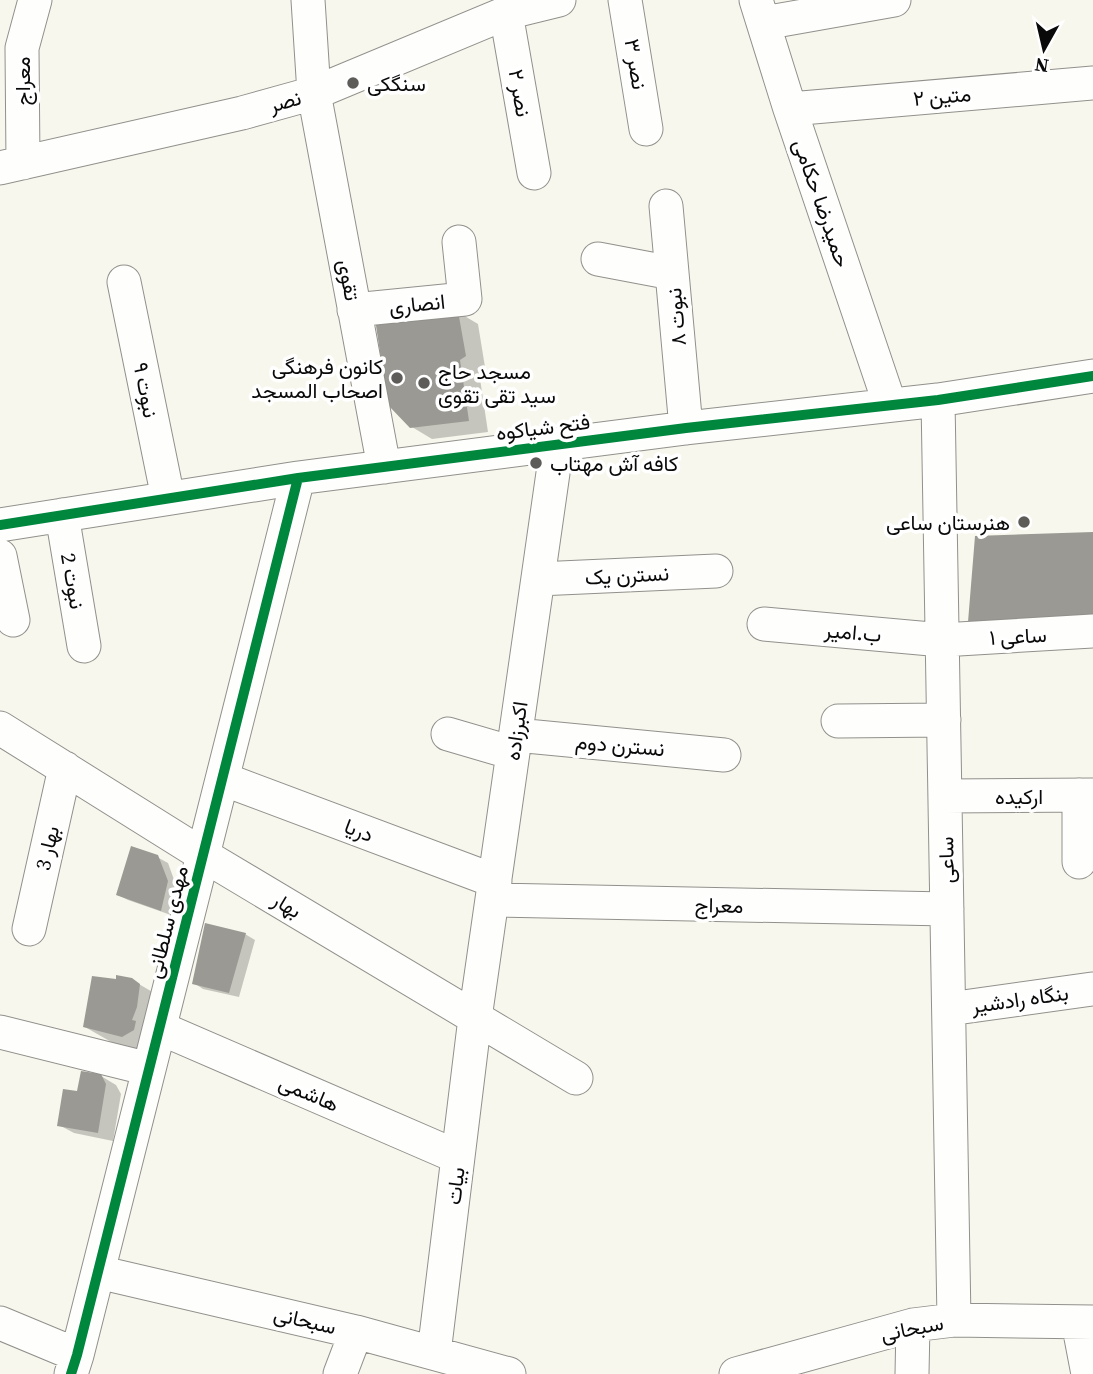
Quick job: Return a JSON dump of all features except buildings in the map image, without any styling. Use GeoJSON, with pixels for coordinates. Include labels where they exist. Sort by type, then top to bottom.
{"type":"FeatureCollection","features":[{"type":"Feature","properties":{"kind":"street","name":"معراج"},"geometry":{"type":"LineString","coordinates":[[11,166],[11,47],[35,0]]}},
{"type":"Feature","properties":{"kind":"street","name":"تقوی"},"geometry":{"type":"LineString","coordinates":[[308,0],[314,93],[384,467]]}},
{"type":"Feature","properties":{"kind":"street","name":"نصر"},"geometry":{"type":"LineString","coordinates":[[11,166],[242,113],[314,93],[512,8],[559,0]]}},
{"type":"Feature","properties":{"kind":"street","name":"نصر ۳"},"geometry":{"type":"LineString","coordinates":[[625,0],[646,129]]}},
{"type":"Feature","properties":{"kind":"street"},"geometry":{"type":"LineString","coordinates":[[760,11],[894,0]]}},
{"type":"Feature","properties":{"kind":"street","name":"نصر ۲"},"geometry":{"type":"LineString","coordinates":[[512,8],[534,173]]}},
{"type":"Feature","properties":{"kind":"street","name":"حمیدرضا حکامی"},"geometry":{"type":"LineString","coordinates":[[760,11],[790,109],[890,405]]}},
{"type":"Feature","properties":{"kind":"street","name":"متین ۲"},"geometry":{"type":"LineString","coordinates":[[790,109],[1093,83]]}},
{"type":"Feature","properties":{"kind":"street","name":"نبوت ۸"},"geometry":{"type":"LineString","coordinates":[[666,206],[686,428]]}},
{"type":"Feature","properties":{"kind":"street","name":"انصاری"},"geometry":{"type":"LineString","coordinates":[[354,310],[465,299],[459,242]]}},
{"type":"Feature","properties":{"kind":"street"},"geometry":{"type":"LineString","coordinates":[[598,259],[672,273]]}},
{"type":"Feature","properties":{"kind":"street","name":"نبوت ۹"},"geometry":{"type":"LineString","coordinates":[[124,282],[168,498]]}},
{"type":"Feature","properties":{"kind":"street","name":"فتح شیاکوه"},"geometry":{"type":"LineString","coordinates":[[0,525],[298,478],[686,428],[939,400],[1093,376]]}},
{"type":"Feature","properties":{"kind":"street","name":"ساعی"},"geometry":{"type":"LineString","coordinates":[[939,400],[954,1320]]}},
{"type":"Feature","properties":{"kind":"street","name":"اکبرزاده"},"geometry":{"type":"LineString","coordinates":[[475,1018],[557,445]]}},
{"type":"Feature","properties":{"kind":"street","name":"مهدی سلطانی"},"geometry":{"type":"LineString","coordinates":[[74,1364],[298,478]]}},
{"type":"Feature","properties":{"kind":"street","name":"نبوت 2"},"geometry":{"type":"LineString","coordinates":[[62,515],[85,646]]}},
{"type":"Feature","properties":{"kind":"street"},"geometry":{"type":"LineString","coordinates":[[0,556],[13,620]]}},
{"type":"Feature","properties":{"kind":"street","name":"نسترن یک"},"geometry":{"type":"LineString","coordinates":[[538,579],[716,571]]}},
{"type":"Feature","properties":{"kind":"street","name":"ب.امیر"},"geometry":{"type":"LineString","coordinates":[[764,624],[942,640]]}},
{"type":"Feature","properties":{"kind":"street","name":"ساعی ۱"},"geometry":{"type":"LineString","coordinates":[[942,640],[1093,631]]}},
{"type":"Feature","properties":{"kind":"street"},"geometry":{"type":"LineString","coordinates":[[838,721],[944,720]]}},
{"type":"Feature","properties":{"kind":"street","name":"بهار"},"geometry":{"type":"LineString","coordinates":[[0,728],[203,855],[576,1078]]}},
{"type":"Feature","properties":{"kind":"street","name":"نسترن دوم"},"geometry":{"type":"LineString","coordinates":[[448,734],[514,744],[724,755]]}},
{"type":"Feature","properties":{"kind":"street","name":"بهار 3"},"geometry":{"type":"LineString","coordinates":[[29,929],[65,768]]}},
{"type":"Feature","properties":{"kind":"street","name":"دریا"},"geometry":{"type":"LineString","coordinates":[[223,779],[493,891]]}},
{"type":"Feature","properties":{"kind":"street"},"geometry":{"type":"LineString","coordinates":[[1079,862],[1086,795]]}},
{"type":"Feature","properties":{"kind":"street","name":"ارکیده"},"geometry":{"type":"LineString","coordinates":[[945,796],[1086,795]]}},
{"type":"Feature","properties":{"kind":"street","name":"معراج"},"geometry":{"type":"LineString","coordinates":[[493,891],[947,909]]}},
{"type":"Feature","properties":{"kind":"street","name":"بنگاه رادشیر"},"geometry":{"type":"LineString","coordinates":[[949,1009],[1092,989]]}},
{"type":"Feature","properties":{"kind":"street","name":"بیات"},"geometry":{"type":"LineString","coordinates":[[434,1353],[475,1018]]}},
{"type":"Feature","properties":{"kind":"street","name":"هاشمی"},"geometry":{"type":"LineString","coordinates":[[160,1028],[458,1157]]}},
{"type":"Feature","properties":{"kind":"street"},"geometry":{"type":"LineString","coordinates":[[0,1032],[149,1069]]}},
{"type":"Feature","properties":{"kind":"street","name":"سبحانی"},"geometry":{"type":"LineString","coordinates":[[98,1272],[356,1332],[509,1374]]}},
{"type":"Feature","properties":{"kind":"street","name":"سبحانی"},"geometry":{"type":"LineString","coordinates":[[736,1374],[913,1325],[954,1320],[1085,1322]]}},
{"type":"Feature","properties":{"kind":"street"},"geometry":{"type":"LineString","coordinates":[[0,1322],[74,1364]]}},
{"type":"Feature","properties":{"kind":"street"},"geometry":{"type":"LineString","coordinates":[[1085,1322],[1088,1374]]}},
{"type":"Feature","properties":{"kind":"street"},"geometry":{"type":"LineString","coordinates":[[912,1374],[913,1325]]}},
{"type":"Feature","properties":{"kind":"street"},"geometry":{"type":"LineString","coordinates":[[340,1374],[356,1332]]}},
{"type":"Feature","properties":{"kind":"cycle path"},"geometry":{"type":"LineString","coordinates":[[0,525],[298,478],[686,428],[938,400],[1093,376]]}},
{"type":"Feature","properties":{"kind":"cycle path"},"geometry":{"type":"LineString","coordinates":[[71,1374],[298,478]]}},
{"type":"Feature","properties":{"kind":"place","name":"سنگکی"},"geometry":{"type":"Point","coordinates":[353,83]}},
{"type":"Feature","properties":{"kind":"place","name":"کانون فرهنگی اصحاب المسجد"},"geometry":{"type":"Point","coordinates":[397,378]}},
{"type":"Feature","properties":{"kind":"place","name":"مسجد حاج سید تقی تقوی"},"geometry":{"type":"Point","coordinates":[424,383]}},
{"type":"Feature","properties":{"kind":"place","name":"کافه آش مهتاب"},"geometry":{"type":"Point","coordinates":[536,463]}},
{"type":"Feature","properties":{"kind":"place","name":"هنرستان ساعی"},"geometry":{"type":"Point","coordinates":[1024,522]}}]}
